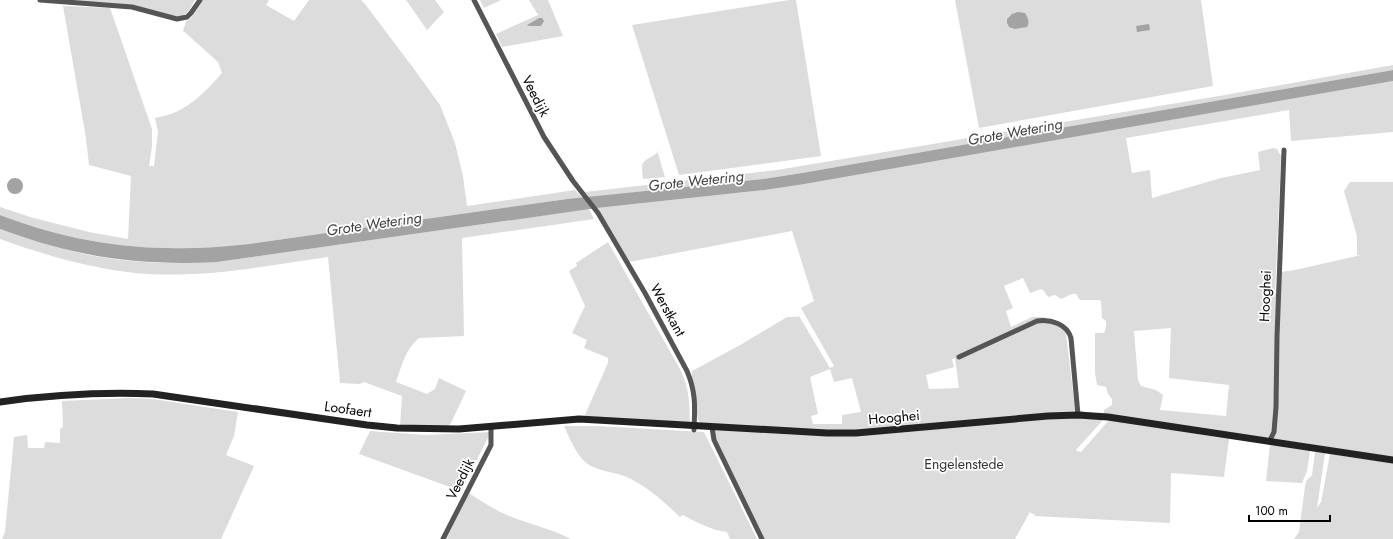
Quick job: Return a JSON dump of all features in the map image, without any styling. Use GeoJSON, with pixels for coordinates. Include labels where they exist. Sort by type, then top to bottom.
{"type":"FeatureCollection","features":[{"type":"Feature","properties":{"kind":"street"},"geometry":{"type":"LineString","coordinates":[[40,0],[132,7],[177,19],[187,17],[200,0]]}},
{"type":"Feature","properties":{"kind":"street","name":"Veedijk"},"geometry":{"type":"LineString","coordinates":[[474,0],[544,137],[598,213]]}},
{"type":"Feature","properties":{"kind":"street","name":"Hooghei"},"geometry":{"type":"LineString","coordinates":[[1269,442],[1274,432],[1276,407],[1284,150]]}},
{"type":"Feature","properties":{"kind":"street","name":"Werstkant"},"geometry":{"type":"LineString","coordinates":[[598,213],[687,371],[694,393],[694,428]]}},
{"type":"Feature","properties":{"kind":"street"},"geometry":{"type":"LineString","coordinates":[[959,357],[1037,321],[1046,320],[1066,328],[1071,338],[1078,415]]}},
{"type":"Feature","properties":{"kind":"street","name":"Loofaert"},"geometry":{"type":"LineString","coordinates":[[0,402],[39,397],[132,393],[153,394],[375,426],[440,430],[491,428],[579,419],[694,428],[712,427]]}},
{"type":"Feature","properties":{"kind":"street","name":"Hooghei"},"geometry":{"type":"LineString","coordinates":[[712,427],[826,433],[856,433],[1048,416],[1078,415],[1144,422],[1393,460]]}},
{"type":"Feature","properties":{"kind":"street"},"geometry":{"type":"LineString","coordinates":[[712,427],[714,440],[762,539]]}},
{"type":"Feature","properties":{"kind":"street","name":"Veedijk"},"geometry":{"type":"LineString","coordinates":[[443,539],[491,445],[491,428]]}},
{"type":"Feature","properties":{"kind":"green space"},"geometry":{"type":"Polygon","coordinates":[[[72,0],[195,0],[188,12],[180,17],[150,10],[72,0]]]}},
{"type":"Feature","properties":{"kind":"green space"},"geometry":{"type":"Polygon","coordinates":[[[203,0],[269,0],[266,5],[294,21],[309,0],[361,0],[440,105],[455,143],[463,176],[467,206],[575,190],[583,198],[249,244],[184,248],[153,248],[92,241],[31,226],[0,215],[0,207],[30,217],[89,232],[128,239],[131,176],[89,165],[86,138],[63,6],[110,8],[152,129],[152,147],[149,166],[154,166],[158,132],[155,118],[176,112],[195,100],[207,90],[222,73],[218,62],[183,31],[186,22],[191,18],[203,0]]]}},
{"type":"Feature","properties":{"kind":"green space"},"geometry":{"type":"Polygon","coordinates":[[[406,0],[435,0],[444,12],[427,30],[406,0]]]}},
{"type":"Feature","properties":{"kind":"green space"},"geometry":{"type":"Polygon","coordinates":[[[480,0],[501,0],[484,8],[480,0]]]}},
{"type":"Feature","properties":{"kind":"green space"},"geometry":{"type":"Polygon","coordinates":[[[529,0],[548,0],[563,36],[502,47],[496,34],[538,15],[529,0]]]}},
{"type":"Feature","properties":{"kind":"green space"},"geometry":{"type":"Polygon","coordinates":[[[796,0],[821,156],[679,175],[632,25],[796,0]]]}},
{"type":"Feature","properties":{"kind":"green space"},"geometry":{"type":"Polygon","coordinates":[[[955,0],[1201,0],[1213,86],[979,128],[955,0]]]}},
{"type":"Feature","properties":{"kind":"green space"},"geometry":{"type":"Polygon","coordinates":[[[1393,65],[1393,70],[802,173],[763,179],[589,197],[585,192],[777,170],[1225,95],[1393,65]]]}},
{"type":"Feature","properties":{"kind":"green space","name":"Engelenstede"},"geometry":{"type":"Polygon","coordinates":[[[1393,81],[1393,132],[1291,141],[1289,110],[1126,138],[1132,173],[1150,170],[1152,198],[1221,178],[1260,170],[1258,152],[1273,148],[1277,149],[1281,156],[1275,294],[1280,285],[1280,272],[1361,255],[1357,255],[1357,236],[1344,191],[1350,182],[1393,182],[1393,457],[1274,439],[1274,436],[1266,438],[1104,414],[1104,410],[1112,405],[1112,399],[1108,394],[1106,387],[1097,385],[1095,373],[1095,333],[1104,333],[1106,327],[1106,321],[1102,318],[1101,301],[1080,300],[1076,294],[1072,294],[1061,299],[1055,295],[1048,297],[1041,289],[1030,293],[1023,278],[1004,286],[1013,308],[1006,311],[1011,327],[1032,317],[1043,317],[1065,326],[1075,408],[1103,420],[1076,450],[1077,451],[1081,452],[1109,420],[1229,439],[1224,477],[1171,473],[1170,523],[1034,516],[1035,514],[1030,512],[1015,539],[762,539],[709,424],[701,423],[698,420],[692,371],[742,344],[787,317],[799,316],[830,368],[834,366],[801,308],[814,301],[792,231],[629,262],[597,208],[765,190],[1393,81]],[[1171,328],[1134,331],[1138,380],[1141,386],[1156,390],[1163,395],[1160,410],[1226,416],[1229,385],[1169,378],[1171,328]],[[955,358],[952,359],[954,367],[926,375],[929,389],[959,388],[955,358]],[[830,369],[810,377],[818,414],[811,416],[813,424],[842,424],[842,415],[861,412],[852,378],[834,382],[830,369]]]}},
{"type":"Feature","properties":{"kind":"green space"},"geometry":{"type":"Polygon","coordinates":[[[657,150],[665,177],[643,179],[642,165],[645,161],[657,153],[657,150]]]}},
{"type":"Feature","properties":{"kind":"green space"},"geometry":{"type":"Polygon","coordinates":[[[589,209],[594,219],[462,238],[464,336],[419,338],[407,352],[396,382],[427,394],[435,389],[439,378],[466,391],[451,423],[447,427],[400,426],[402,396],[364,382],[360,384],[340,383],[328,257],[256,268],[208,273],[135,273],[84,264],[0,239],[0,229],[55,247],[84,254],[126,261],[178,263],[217,262],[589,209]]]}},
{"type":"Feature","properties":{"kind":"green space"},"geometry":{"type":"Polygon","coordinates":[[[608,242],[680,369],[687,390],[690,422],[584,417],[608,363],[608,358],[584,348],[587,340],[572,333],[585,306],[569,271],[577,266],[576,263],[608,242]]]}},
{"type":"Feature","properties":{"kind":"green space"},"geometry":{"type":"Polygon","coordinates":[[[131,398],[153,399],[238,412],[234,436],[226,455],[254,466],[221,539],[2,539],[5,532],[14,437],[27,435],[28,448],[44,448],[45,442],[60,443],[60,429],[63,427],[62,401],[131,398]]]}},
{"type":"Feature","properties":{"kind":"green space"},"geometry":{"type":"Polygon","coordinates":[[[564,426],[596,426],[704,432],[757,539],[730,539],[727,532],[710,528],[683,515],[680,517],[661,499],[640,484],[624,476],[593,467],[584,461],[578,453],[564,426]]]}},
{"type":"Feature","properties":{"kind":"green space"},"geometry":{"type":"Polygon","coordinates":[[[370,431],[426,435],[491,432],[461,491],[359,454],[370,431]]]}},
{"type":"Feature","properties":{"kind":"green space"},"geometry":{"type":"Polygon","coordinates":[[[1270,445],[1310,451],[1307,471],[1302,483],[1266,481],[1270,445]]]}},
{"type":"Feature","properties":{"kind":"green space"},"geometry":{"type":"Polygon","coordinates":[[[1315,452],[1325,453],[1317,508],[1321,502],[1330,454],[1393,463],[1393,539],[1294,539],[1299,532],[1306,481],[1312,475],[1315,452]]]}},
{"type":"Feature","properties":{"kind":"green space"},"geometry":{"type":"Polygon","coordinates":[[[469,493],[492,508],[507,515],[571,539],[446,539],[469,493]]]}},
{"type":"Feature","properties":{"kind":"shaded area"},"geometry":{"type":"Polygon","coordinates":[[[1018,12],[1025,13],[1028,20],[1027,27],[1015,29],[1009,27],[1007,19],[1012,14],[1018,12]]]}},
{"type":"Feature","properties":{"kind":"shaded area"},"geometry":{"type":"Polygon","coordinates":[[[539,18],[542,18],[544,21],[541,26],[527,25],[539,18]]]}},
{"type":"Feature","properties":{"kind":"shaded area"},"geometry":{"type":"Polygon","coordinates":[[[1149,24],[1150,30],[1137,32],[1136,26],[1149,24]]]}},
{"type":"Feature","properties":{"kind":"shaded area"},"geometry":{"type":"Polygon","coordinates":[[[1393,70],[1393,81],[804,184],[765,190],[597,208],[217,262],[160,262],[107,258],[54,247],[0,229],[0,215],[31,226],[62,234],[92,241],[123,245],[153,248],[184,248],[249,244],[567,199],[763,179],[1393,70]]]}},
{"type":"Feature","properties":{"kind":"shaded area"},"geometry":{"type":"Polygon","coordinates":[[[15,178],[21,180],[23,186],[21,192],[15,194],[9,192],[7,186],[9,180],[15,178]]]}},
{"type":"Feature","properties":{"kind":"water label","name":"Grote Wetering"},"geometry":{"type":"Point","coordinates":[1015,132]}},
{"type":"Feature","properties":{"kind":"water label","name":"Grote Wetering"},"geometry":{"type":"Point","coordinates":[696,181]}},
{"type":"Feature","properties":{"kind":"water label","name":"Grote Wetering"},"geometry":{"type":"Point","coordinates":[374,224]}}]}
